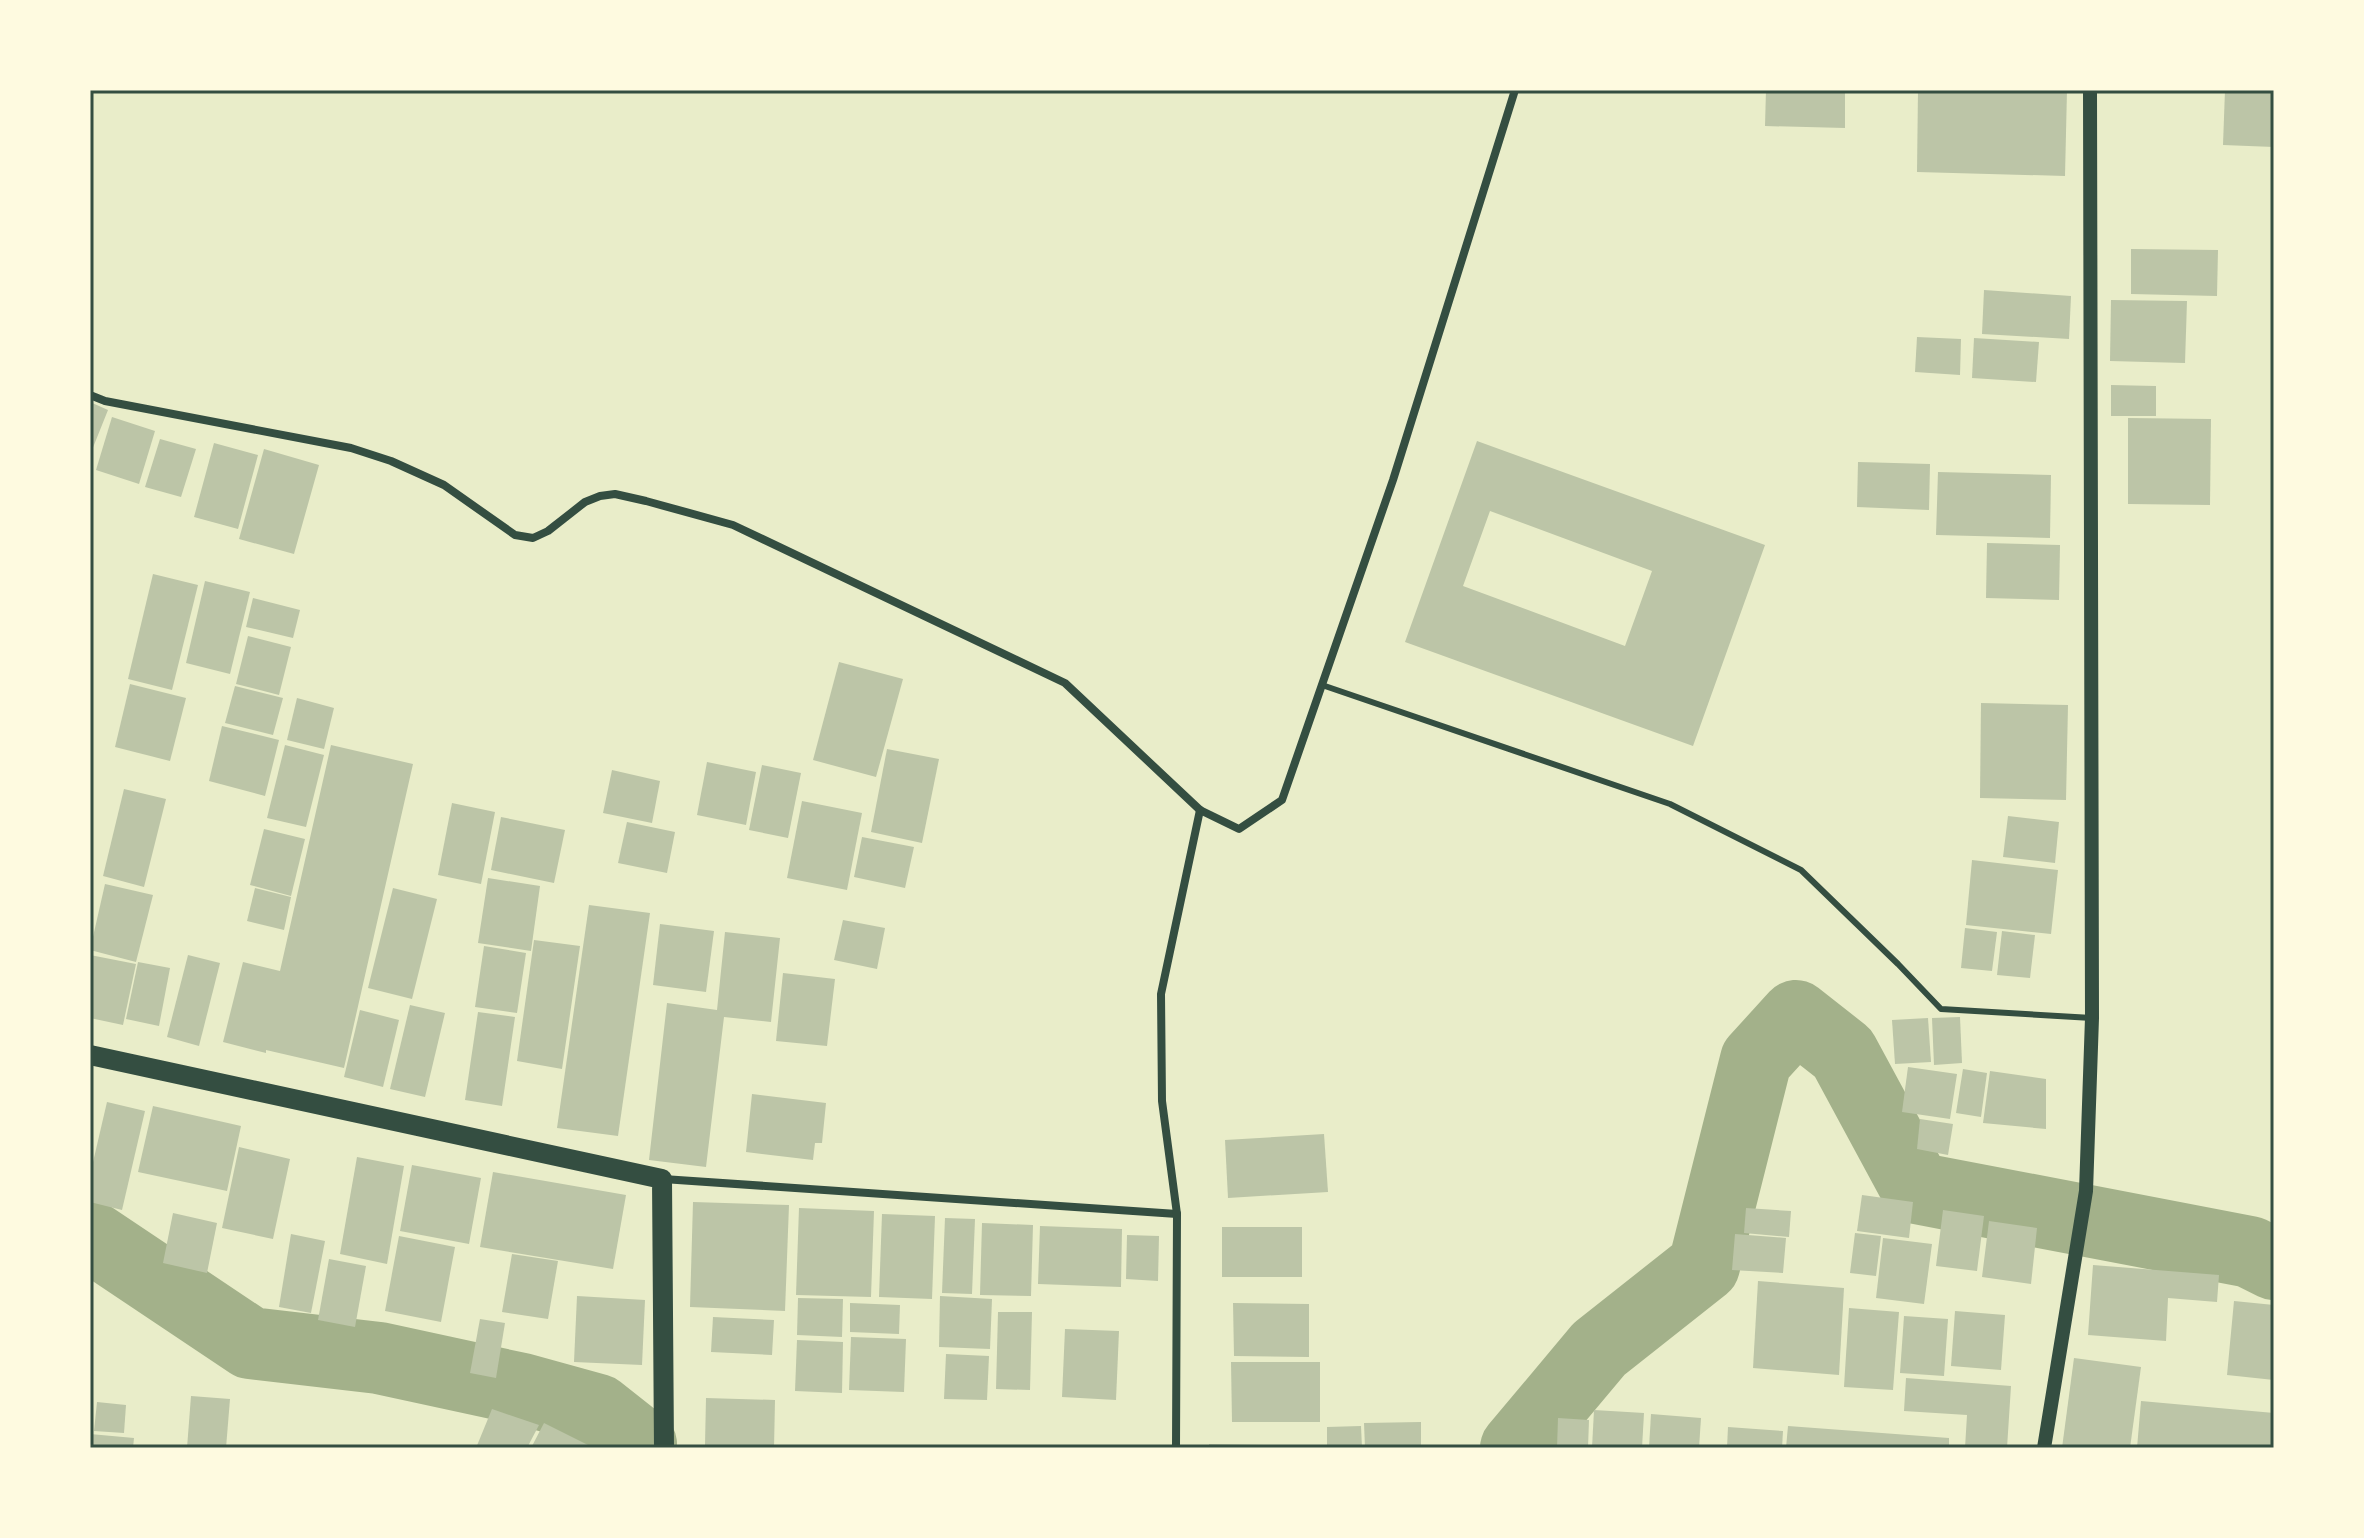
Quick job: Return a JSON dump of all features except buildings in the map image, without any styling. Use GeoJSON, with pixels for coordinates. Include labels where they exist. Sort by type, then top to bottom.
{"type":"FeatureCollection","features":[{"type":"Feature","properties":{"kind":"main road"},"geometry":{"type":"LineString","coordinates":[[90,1055],[662,1179],[664,1448]]}},
{"type":"Feature","properties":{"kind":"street"},"geometry":{"type":"LineString","coordinates":[[90,395],[105,401],[351,448],[391,461],[444,485],[515,535],[533,538],[548,531],[585,502],[615,494],[733,525],[1065,683],[1200,810],[1239,829],[1282,800],[1393,480],[1515,90]]}},
{"type":"Feature","properties":{"kind":"street"},"geometry":{"type":"LineString","coordinates":[[2044,1448],[2086,1191],[2092,1018],[2090,90]]}},
{"type":"Feature","properties":{"kind":"street"},"geometry":{"type":"LineString","coordinates":[[1176,1448],[1177,1214],[1162,1101],[1161,994],[1200,810]]}},
{"type":"Feature","properties":{"kind":"street"},"geometry":{"type":"LineString","coordinates":[[662,1179],[1177,1214]]}},
{"type":"Feature","properties":{"kind":"lane"},"geometry":{"type":"LineString","coordinates":[[1322,685],[1670,804],[1801,870],[1941,1009],[2092,1018]]}},
{"type":"Feature","properties":{"kind":"waterway"},"geometry":{"type":"LineString","coordinates":[[1516,1448],[1599,1349],[1704,1266],[1756,1060],[1796,1016],[1843,1053],[1916,1188],[2250,1252],[2274,1264]]}},
{"type":"Feature","properties":{"kind":"waterway"},"geometry":{"type":"LineString","coordinates":[[90,1236],[250,1343],[379,1358],[522,1389],[598,1410],[641,1444]]}}]}
